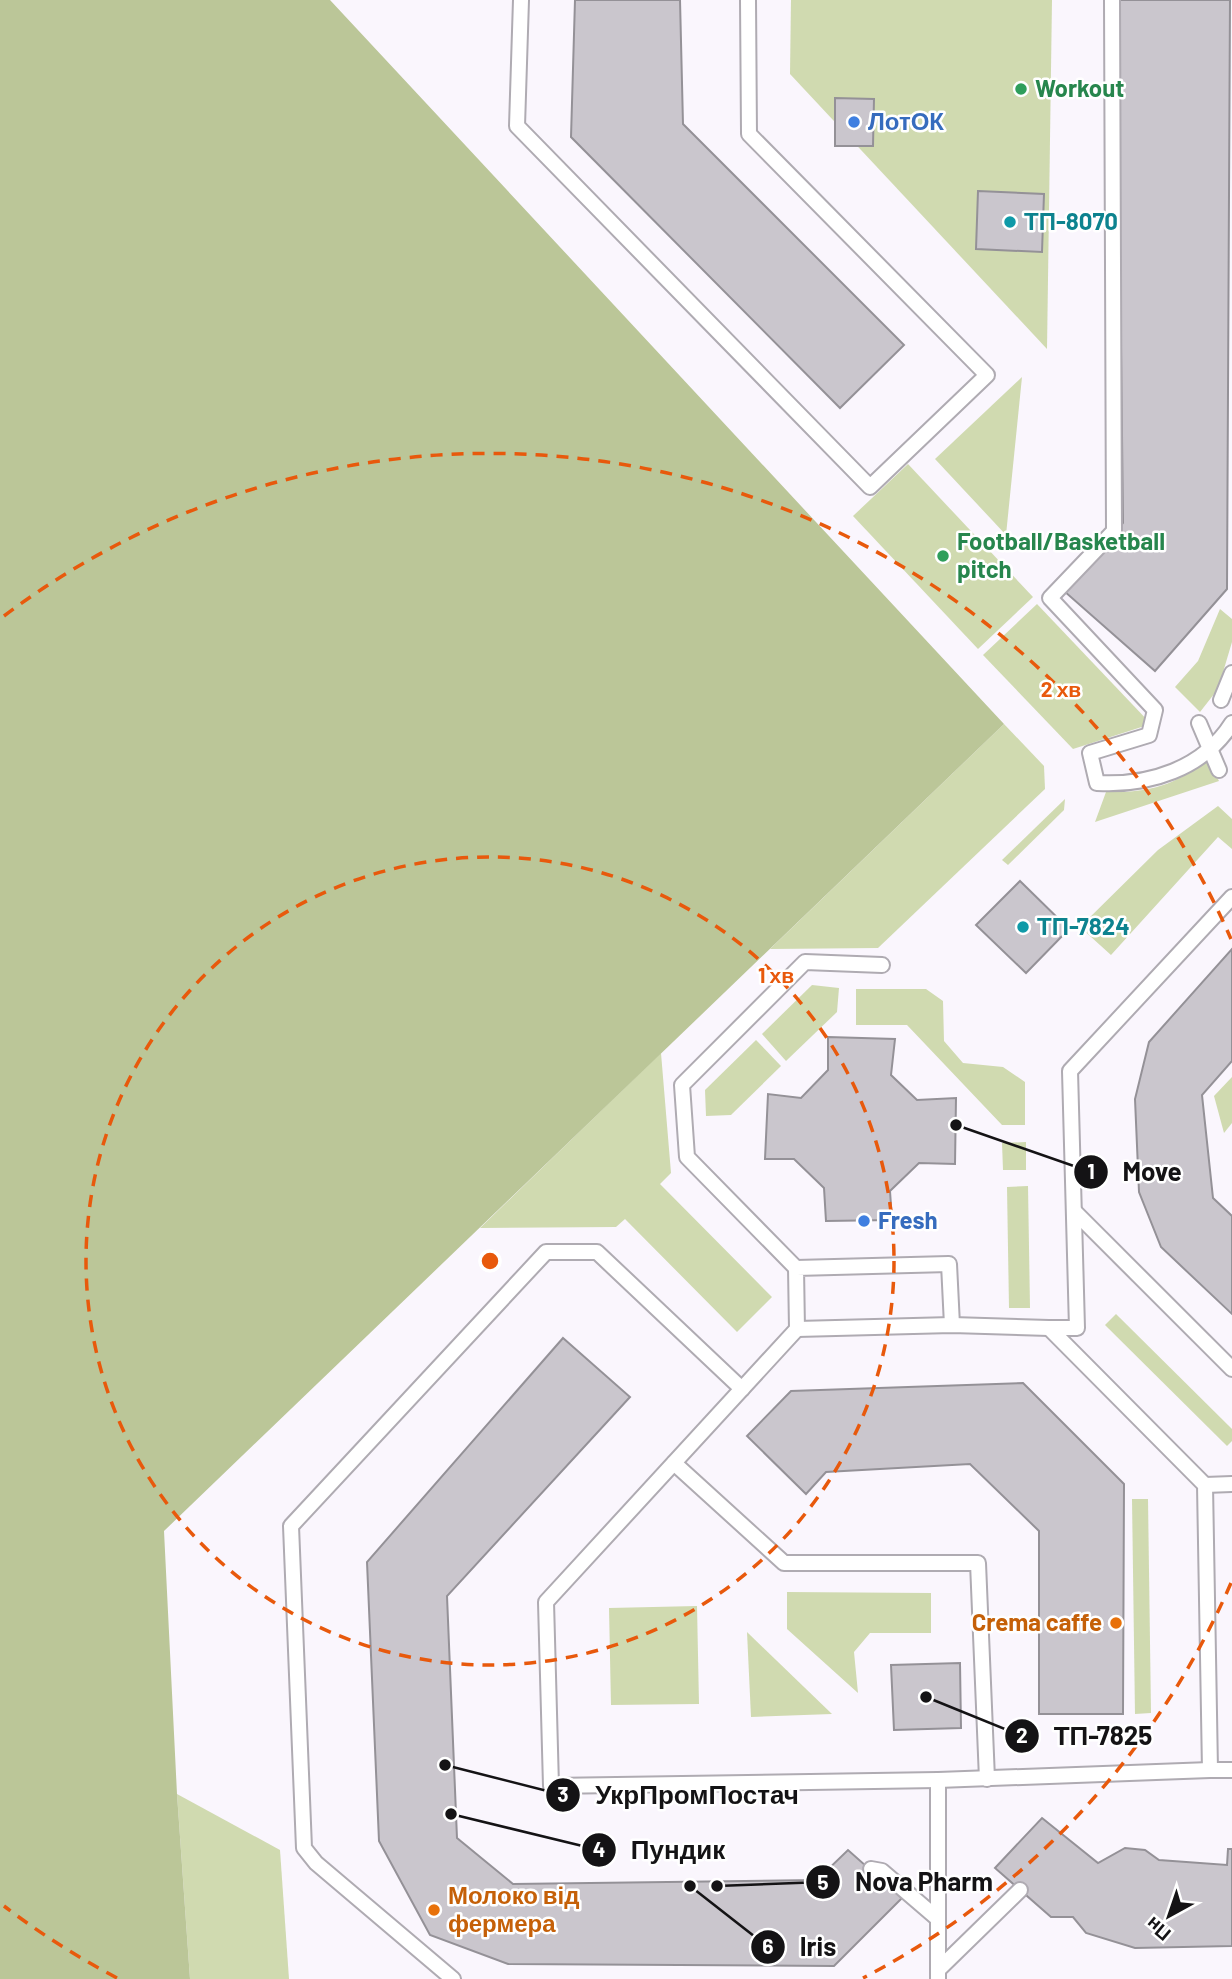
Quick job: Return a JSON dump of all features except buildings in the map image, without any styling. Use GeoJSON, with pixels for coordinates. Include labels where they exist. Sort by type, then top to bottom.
{"type":"FeatureCollection","features":[{"type":"Feature","properties":{"kind":"lane"},"geometry":{"type":"LineString","coordinates":[[522,0],[517,126],[870,487],[987,375],[749,134],[748,0]]}},
{"type":"Feature","properties":{"kind":"lane"},"geometry":{"type":"LineString","coordinates":[[1112,0],[1114,531],[1050,598],[1155,710],[1149,736],[1090,753],[1097,783],[1146,781],[1169,774],[1210,749],[1232,723]]}},
{"type":"Feature","properties":{"kind":"lane"},"geometry":{"type":"LineString","coordinates":[[1221,700],[1232,673]]}},
{"type":"Feature","properties":{"kind":"lane"},"geometry":{"type":"LineString","coordinates":[[1199,723],[1219,769]]}},
{"type":"Feature","properties":{"kind":"lane"},"geometry":{"type":"LineString","coordinates":[[797,1328],[952,1325],[1077,1328],[1070,1071],[1232,897]]}},
{"type":"Feature","properties":{"kind":"lane"},"geometry":{"type":"LineString","coordinates":[[882,965],[805,962],[682,1086],[687,1157],[796,1268],[797,1328],[546,1602],[551,1786],[987,1779],[1232,1770]]}},
{"type":"Feature","properties":{"kind":"lane"},"geometry":{"type":"LineString","coordinates":[[1074,1210],[1232,1369]]}},
{"type":"Feature","properties":{"kind":"lane"},"geometry":{"type":"LineString","coordinates":[[453,1979],[316,1863],[304,1848],[291,1526],[546,1252],[597,1252],[742,1389]]}},
{"type":"Feature","properties":{"kind":"lane"},"geometry":{"type":"LineString","coordinates":[[796,1268],[949,1264],[952,1325]]}},
{"type":"Feature","properties":{"kind":"lane"},"geometry":{"type":"LineString","coordinates":[[1049,1328],[1205,1485],[1210,1770]]}},
{"type":"Feature","properties":{"kind":"lane"},"geometry":{"type":"LineString","coordinates":[[674,1463],[784,1563],[978,1563],[987,1779]]}},
{"type":"Feature","properties":{"kind":"lane"},"geometry":{"type":"LineString","coordinates":[[1205,1485],[1232,1484]]}},
{"type":"Feature","properties":{"kind":"lane"},"geometry":{"type":"LineString","coordinates":[[938,1780],[938,1974]]}},
{"type":"Feature","properties":{"kind":"lane"},"geometry":{"type":"LineString","coordinates":[[871,1869],[882,1871],[938,1919]]}},
{"type":"Feature","properties":{"kind":"lane"},"geometry":{"type":"LineString","coordinates":[[938,1974],[1020,1890]]}},
{"type":"Feature","properties":{"kind":"green space"},"geometry":{"type":"Polygon","coordinates":[[[0,0],[330,0],[1004,724],[164,1531],[177,1794],[190,1979],[0,1979],[0,0]]]}},
{"type":"Feature","properties":{"kind":"green space"},"geometry":{"type":"Polygon","coordinates":[[[791,0],[1052,0],[1047,349],[790,74],[791,0]]]}},
{"type":"Feature","properties":{"kind":"green space"},"geometry":{"type":"Polygon","coordinates":[[[1022,377],[1006,535],[935,459],[1022,377]]]}},
{"type":"Feature","properties":{"kind":"green space","name":"Football/Basketball pitch"},"geometry":{"type":"Polygon","coordinates":[[[908,464],[1033,597],[978,649],[853,516],[908,464]]]}},
{"type":"Feature","properties":{"kind":"green space"},"geometry":{"type":"Polygon","coordinates":[[[1037,604],[1151,724],[1073,749],[983,655],[1037,604]]]}},
{"type":"Feature","properties":{"kind":"green space"},"geometry":{"type":"Polygon","coordinates":[[[1220,609],[1232,619],[1232,642],[1218,689],[1200,712],[1175,687],[1198,661],[1220,609]]]}},
{"type":"Feature","properties":{"kind":"green space"},"geometry":{"type":"Polygon","coordinates":[[[1004,724],[1044,766],[1045,789],[878,948],[770,949],[1004,724]]]}},
{"type":"Feature","properties":{"kind":"green space"},"geometry":{"type":"Polygon","coordinates":[[[1208,760],[1219,781],[1095,822],[1106,792],[1135,791],[1160,786],[1184,776],[1208,760]]]}},
{"type":"Feature","properties":{"kind":"green space"},"geometry":{"type":"Polygon","coordinates":[[[1065,799],[1064,810],[1008,865],[1002,860],[1065,799]]]}},
{"type":"Feature","properties":{"kind":"green space"},"geometry":{"type":"Polygon","coordinates":[[[1218,806],[1232,819],[1232,849],[1218,837],[1111,955],[1080,927],[1158,850],[1218,806]]]}},
{"type":"Feature","properties":{"kind":"green space"},"geometry":{"type":"Polygon","coordinates":[[[812,985],[839,988],[837,1012],[786,1061],[762,1034],[812,985]]]}},
{"type":"Feature","properties":{"kind":"green space"},"geometry":{"type":"Polygon","coordinates":[[[856,989],[926,989],[943,1001],[944,1041],[963,1063],[1003,1067],[1025,1082],[1025,1125],[1002,1125],[907,1025],[856,1025],[856,989]]]}},
{"type":"Feature","properties":{"kind":"green space"},"geometry":{"type":"Polygon","coordinates":[[[756,1040],[781,1066],[731,1115],[706,1116],[705,1090],[756,1040]]]}},
{"type":"Feature","properties":{"kind":"green space"},"geometry":{"type":"Polygon","coordinates":[[[661,1053],[671,1173],[660,1184],[772,1297],[737,1332],[625,1219],[616,1227],[480,1228],[661,1053]]]}},
{"type":"Feature","properties":{"kind":"green space"},"geometry":{"type":"Polygon","coordinates":[[[1232,1077],[1232,1123],[1224,1133],[1214,1096],[1232,1077]]]}},
{"type":"Feature","properties":{"kind":"green space"},"geometry":{"type":"Polygon","coordinates":[[[1026,1142],[1026,1170],[1003,1170],[1002,1143],[1026,1142]]]}},
{"type":"Feature","properties":{"kind":"green space"},"geometry":{"type":"Polygon","coordinates":[[[1028,1186],[1030,1308],[1009,1308],[1007,1187],[1028,1186]]]}},
{"type":"Feature","properties":{"kind":"green space"},"geometry":{"type":"Polygon","coordinates":[[[1116,1314],[1232,1429],[1232,1441],[1227,1446],[1105,1325],[1116,1314]]]}},
{"type":"Feature","properties":{"kind":"green space"},"geometry":{"type":"Polygon","coordinates":[[[1132,1499],[1148,1499],[1151,1713],[1135,1714],[1132,1499]]]}},
{"type":"Feature","properties":{"kind":"green space"},"geometry":{"type":"Polygon","coordinates":[[[787,1592],[931,1593],[931,1633],[870,1633],[854,1652],[858,1693],[787,1629],[787,1592]]]}},
{"type":"Feature","properties":{"kind":"green space"},"geometry":{"type":"Polygon","coordinates":[[[697,1606],[699,1704],[611,1705],[609,1608],[697,1606]]]}},
{"type":"Feature","properties":{"kind":"green space"},"geometry":{"type":"Polygon","coordinates":[[[747,1632],[832,1714],[751,1717],[747,1632]]]}},
{"type":"Feature","properties":{"kind":"green space"},"geometry":{"type":"Polygon","coordinates":[[[177,1794],[280,1850],[289,1979],[190,1979],[177,1794]]]}},
{"type":"Feature","properties":{"kind":"place","name":"Workout"},"geometry":{"type":"Point","coordinates":[1021,89]}},
{"type":"Feature","properties":{"kind":"place","name":"ЛотОК"},"geometry":{"type":"Point","coordinates":[854,122]}},
{"type":"Feature","properties":{"kind":"place","name":"ТП-8070"},"geometry":{"type":"Point","coordinates":[1010,222]}},
{"type":"Feature","properties":{"kind":"place","name":"Football/Basketball pitch"},"geometry":{"type":"Point","coordinates":[943,556]}},
{"type":"Feature","properties":{"kind":"place","name":"ТП-7824"},"geometry":{"type":"Point","coordinates":[1023,927]}},
{"type":"Feature","properties":{"kind":"place","name":"Move"},"geometry":{"type":"Point","coordinates":[956,1125]}},
{"type":"Feature","properties":{"kind":"place","name":"Fresh"},"geometry":{"type":"Point","coordinates":[864,1221]}},
{"type":"Feature","properties":{"kind":"place","name":"Crema caffe"},"geometry":{"type":"Point","coordinates":[1116,1623]}},
{"type":"Feature","properties":{"kind":"place","name":"ТП-7825"},"geometry":{"type":"Point","coordinates":[926,1697]}},
{"type":"Feature","properties":{"kind":"place","name":"УкрПромПостач"},"geometry":{"type":"Point","coordinates":[445,1765]}},
{"type":"Feature","properties":{"kind":"place","name":"Пундик"},"geometry":{"type":"Point","coordinates":[451,1814]}},
{"type":"Feature","properties":{"kind":"place","name":"Iris"},"geometry":{"type":"Point","coordinates":[690,1886]}},
{"type":"Feature","properties":{"kind":"place","name":"Nova Pharm"},"geometry":{"type":"Point","coordinates":[717,1886]}},
{"type":"Feature","properties":{"kind":"place","name":"Молоко від фермера"},"geometry":{"type":"Point","coordinates":[434,1910]}}]}
